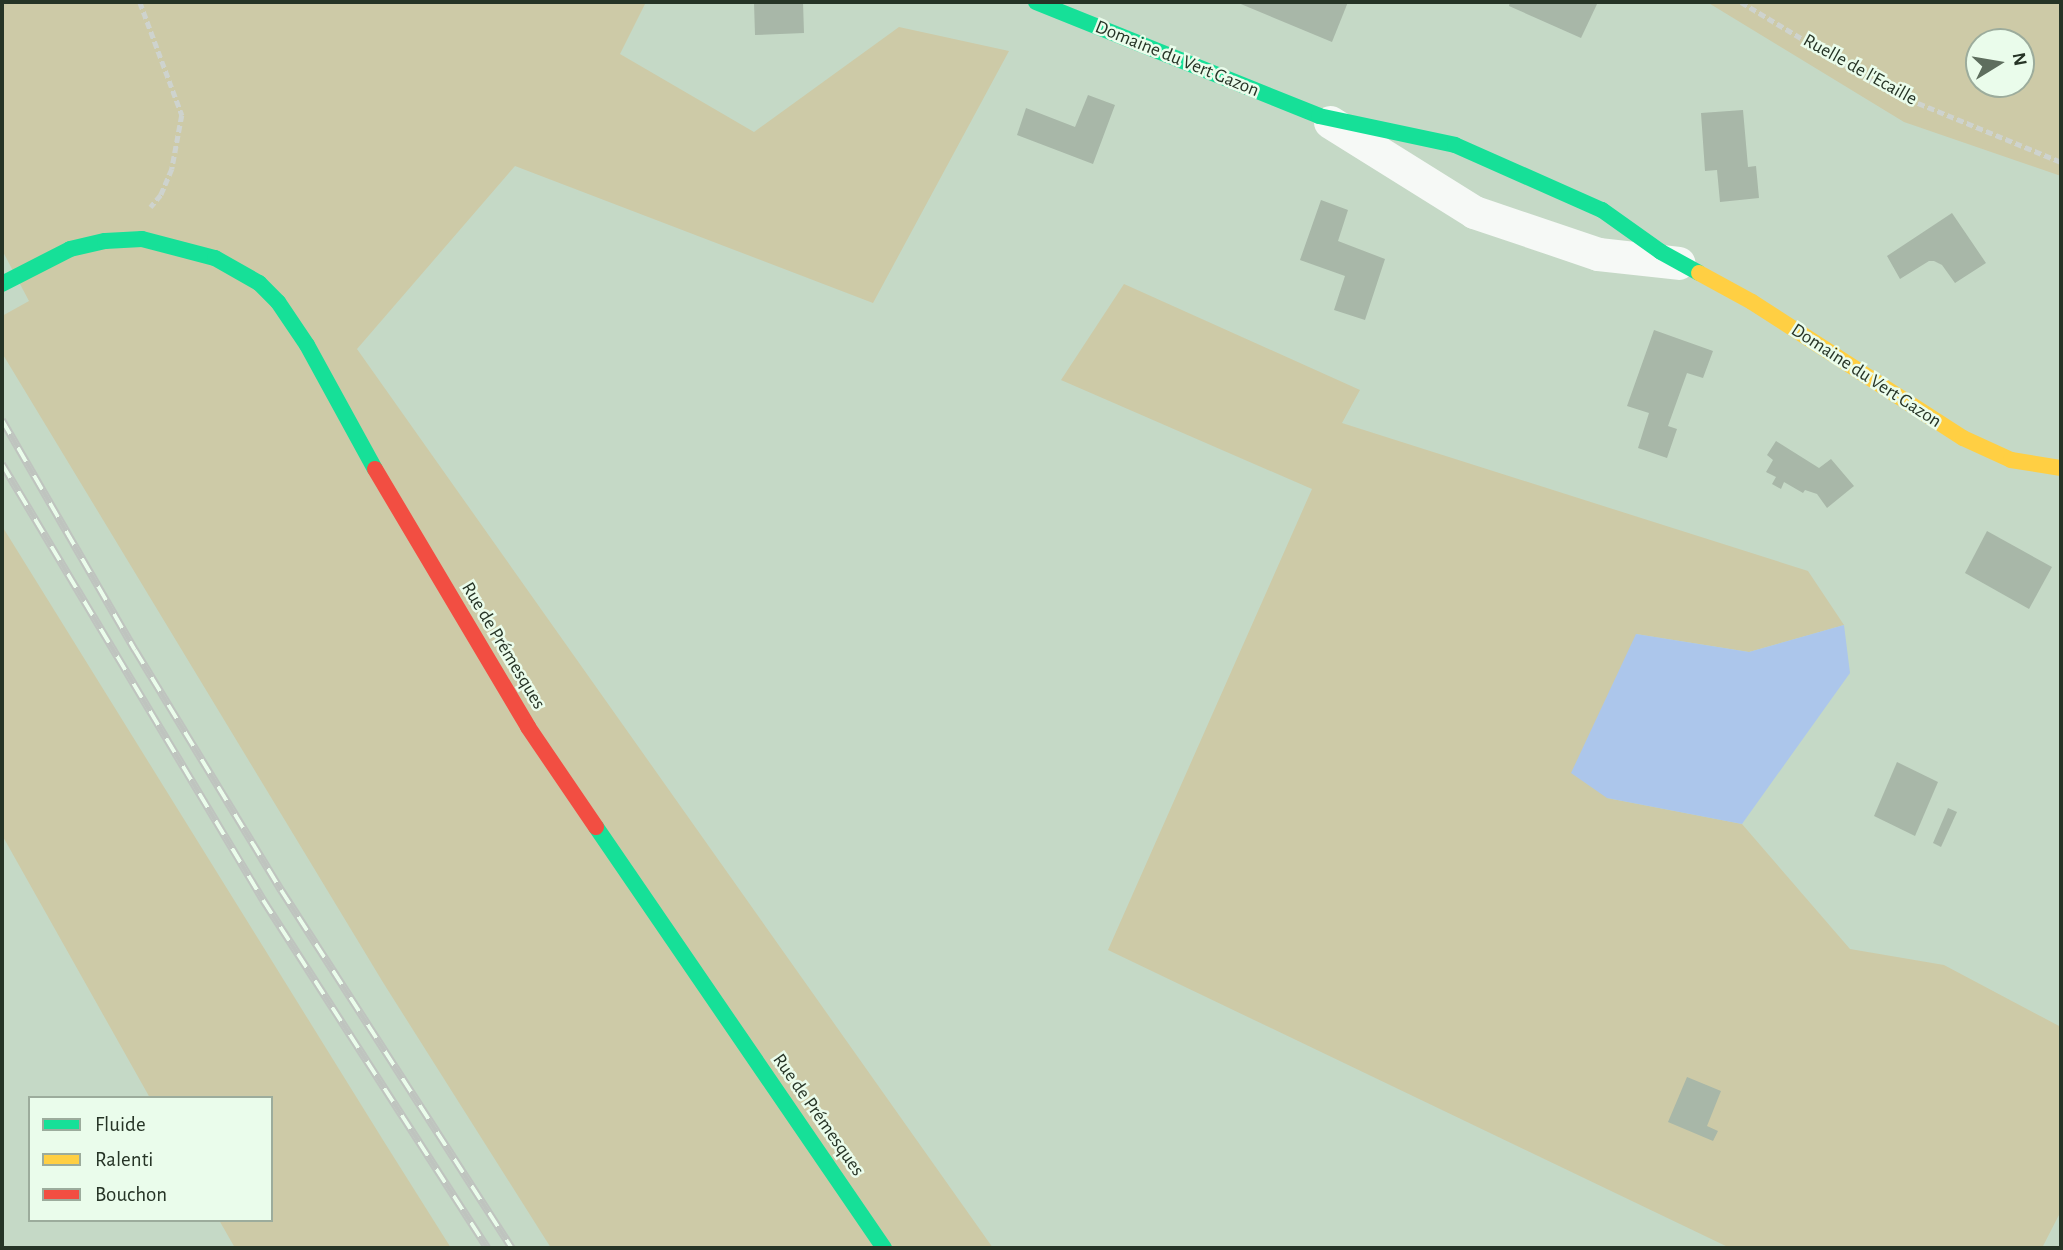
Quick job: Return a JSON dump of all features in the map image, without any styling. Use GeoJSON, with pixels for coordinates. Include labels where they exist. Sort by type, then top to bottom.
{"type":"FeatureCollection","features":[{"type":"Feature","properties":{"kind":"street","name":"Domaine du Vert Gazon"},"geometry":{"type":"LineString","coordinates":[[1036,2],[1319,116],[1474,212],[1598,254],[1679,263]]}},
{"type":"Feature","properties":{"kind":"street","name":"Domaine du Vert Gazon"},"geometry":{"type":"LineString","coordinates":[[1319,116],[1455,145],[1602,209],[1679,263],[1752,302],[1963,438],[2011,460],[2061,468]]}},
{"type":"Feature","properties":{"kind":"street","name":"Rue de Prémesques"},"geometry":{"type":"LineString","coordinates":[[2,284],[70,249],[123,239],[163,243],[215,258],[259,283],[294,323],[496,677],[571,793],[884,1248]]}},
{"type":"Feature","properties":{"kind":"path"},"geometry":{"type":"LineString","coordinates":[[123,239],[161,195],[173,169],[182,115],[140,2]]}},
{"type":"Feature","properties":{"kind":"path","name":"Ruelle de l'Ecaille"},"geometry":{"type":"LineString","coordinates":[[1741,2],[1889,91],[2061,162]]}},
{"type":"Feature","properties":{"kind":"shaded area"},"geometry":{"type":"Polygon","coordinates":[[[2,2],[646,2],[620,54],[754,132],[899,27],[1009,51],[873,303],[515,166],[357,349],[993,1248],[551,1248],[384,984],[2,353],[2,316],[29,301],[2,250],[2,2]]]}},
{"type":"Feature","properties":{"kind":"shaded area"},"geometry":{"type":"Polygon","coordinates":[[[1707,2],[2061,2],[2061,176],[1904,122],[1707,2]]]}},
{"type":"Feature","properties":{"kind":"shaded area"},"geometry":{"type":"Polygon","coordinates":[[[1124,284],[1360,390],[1342,423],[1808,571],[1844,625],[1749,652],[1636,634],[1607,798],[1742,824],[1850,949],[1944,965],[2061,1027],[2061,1211],[2042,1248],[1730,1248],[1108,950],[1312,489],[1061,380],[1124,284]]]}},
{"type":"Feature","properties":{"kind":"shaded area"},"geometry":{"type":"Polygon","coordinates":[[[2,526],[451,1248],[235,1248],[220,1222],[273,1222],[273,1096],[149,1096],[2,835],[2,526]]]}},
{"type":"Feature","properties":{"kind":"water"},"geometry":{"type":"Polygon","coordinates":[[[1844,625],[1850,673],[1742,824],[1607,798],[1571,773],[1636,634],[1749,652],[1844,625]]]}},
{"type":"Feature","properties":{"kind":"building"},"geometry":{"type":"Polygon","coordinates":[[[754,2],[803,2],[804,33],[755,35],[754,2]]]}},
{"type":"Feature","properties":{"kind":"building"},"geometry":{"type":"Polygon","coordinates":[[[1236,2],[1348,2],[1332,42],[1236,2]]]}},
{"type":"Feature","properties":{"kind":"building"},"geometry":{"type":"Polygon","coordinates":[[[1510,2],[1598,2],[1581,38],[1509,6],[1510,2]]]}},
{"type":"Feature","properties":{"kind":"building"},"geometry":{"type":"Polygon","coordinates":[[[1088,95],[1115,105],[1093,164],[1017,135],[1026,108],[1075,127],[1088,95]]]}},
{"type":"Feature","properties":{"kind":"building"},"geometry":{"type":"Polygon","coordinates":[[[1743,110],[1748,167],[1756,166],[1759,198],[1720,202],[1717,170],[1705,171],[1701,113],[1743,110]]]}},
{"type":"Feature","properties":{"kind":"building"},"geometry":{"type":"Polygon","coordinates":[[[1321,200],[1348,210],[1338,241],[1385,259],[1365,320],[1334,310],[1345,276],[1300,260],[1321,200]]]}},
{"type":"Feature","properties":{"kind":"building"},"geometry":{"type":"Polygon","coordinates":[[[1952,213],[1986,263],[1955,283],[1942,265],[1934,261],[1929,261],[1900,279],[1887,256],[1952,213]]]}},
{"type":"Feature","properties":{"kind":"building"},"geometry":{"type":"Polygon","coordinates":[[[1654,330],[1713,351],[1703,378],[1687,373],[1668,426],[1677,429],[1667,458],[1638,448],[1649,413],[1627,406],[1654,330]]]}},
{"type":"Feature","properties":{"kind":"building"},"geometry":{"type":"Polygon","coordinates":[[[1776,441],[1819,468],[1831,459],[1854,486],[1827,508],[1817,494],[1805,490],[1803,493],[1784,482],[1781,489],[1772,484],[1776,477],[1766,472],[1773,460],[1767,455],[1776,441]]]}},
{"type":"Feature","properties":{"kind":"building"},"geometry":{"type":"Polygon","coordinates":[[[1987,531],[2052,567],[2029,609],[1965,573],[1987,531]]]}},
{"type":"Feature","properties":{"kind":"building"},"geometry":{"type":"Polygon","coordinates":[[[1897,762],[1938,782],[1915,836],[1874,816],[1897,762]]]}},
{"type":"Feature","properties":{"kind":"building"},"geometry":{"type":"Polygon","coordinates":[[[1948,808],[1957,812],[1941,847],[1933,843],[1948,808]]]}},
{"type":"Feature","properties":{"kind":"building"},"geometry":{"type":"Polygon","coordinates":[[[1687,1077],[1721,1091],[1707,1126],[1718,1131],[1713,1141],[1668,1122],[1687,1077]]]}},
{"type":"Feature","properties":{"kind":"railway"},"geometry":{"type":"LineString","coordinates":[[2,420],[135,650],[281,890],[512,1248]]}},
{"type":"Feature","properties":{"kind":"railway"},"geometry":{"type":"LineString","coordinates":[[2,464],[263,900],[487,1248]]}},
{"type":"Feature","properties":{"kind":"traffic: fast"},"geometry":{"type":"LineString","coordinates":[[1036,2],[1319,116],[1455,145],[1602,210],[1661,252],[1699,273]]}},
{"type":"Feature","properties":{"kind":"traffic: fast"},"geometry":{"type":"LineString","coordinates":[[2,284],[70,249],[105,241],[142,239],[215,258],[259,283],[278,302],[307,345],[375,469]]}},
{"type":"Feature","properties":{"kind":"traffic: fast"},"geometry":{"type":"LineString","coordinates":[[596,827],[884,1248]]}},
{"type":"Feature","properties":{"kind":"traffic: slow"},"geometry":{"type":"LineString","coordinates":[[1699,273],[1752,302],[1963,438],[2011,460],[2061,468]]}},
{"type":"Feature","properties":{"kind":"traffic: jam"},"geometry":{"type":"LineString","coordinates":[[375,469],[528,727],[596,827]]}}]}
